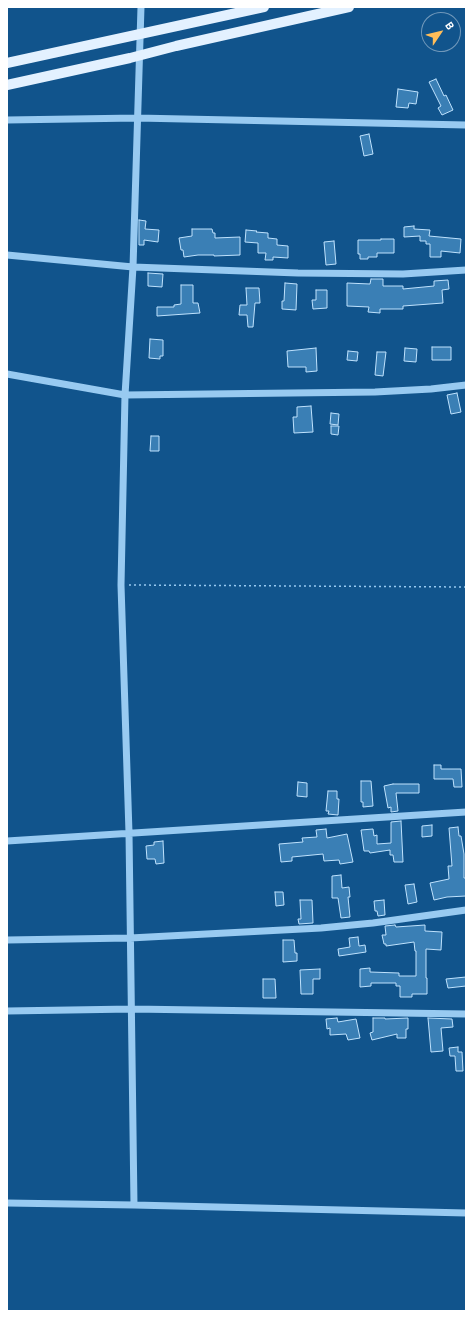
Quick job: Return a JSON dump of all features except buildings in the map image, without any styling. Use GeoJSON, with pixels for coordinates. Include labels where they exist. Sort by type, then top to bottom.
{"type":"FeatureCollection","features":[{"type":"Feature","properties":{"kind":"main road"},"geometry":{"type":"LineString","coordinates":[[7,63],[264,7]]}},
{"type":"Feature","properties":{"kind":"main road"},"geometry":{"type":"LineString","coordinates":[[7,85],[349,7]]}},
{"type":"Feature","properties":{"kind":"street"},"geometry":{"type":"LineString","coordinates":[[134,1205],[129,833],[121,585],[125,394],[133,267],[141,7]]}},
{"type":"Feature","properties":{"kind":"street"},"geometry":{"type":"LineString","coordinates":[[7,120],[137,118],[466,125]]}},
{"type":"Feature","properties":{"kind":"street"},"geometry":{"type":"LineString","coordinates":[[7,255],[133,267],[356,274],[402,274],[466,270]]}},
{"type":"Feature","properties":{"kind":"street"},"geometry":{"type":"LineString","coordinates":[[7,374],[125,394],[376,392],[431,390],[466,386]]}},
{"type":"Feature","properties":{"kind":"street"},"geometry":{"type":"LineString","coordinates":[[7,841],[466,812]]}},
{"type":"Feature","properties":{"kind":"street"},"geometry":{"type":"LineString","coordinates":[[7,940],[130,938],[321,928],[373,923],[466,910]]}},
{"type":"Feature","properties":{"kind":"street"},"geometry":{"type":"LineString","coordinates":[[7,1011],[132,1009],[466,1014]]}},
{"type":"Feature","properties":{"kind":"street"},"geometry":{"type":"LineString","coordinates":[[7,1203],[466,1212]]}},
{"type":"Feature","properties":{"kind":"path"},"geometry":{"type":"LineString","coordinates":[[121,585],[466,587]]}}]}
